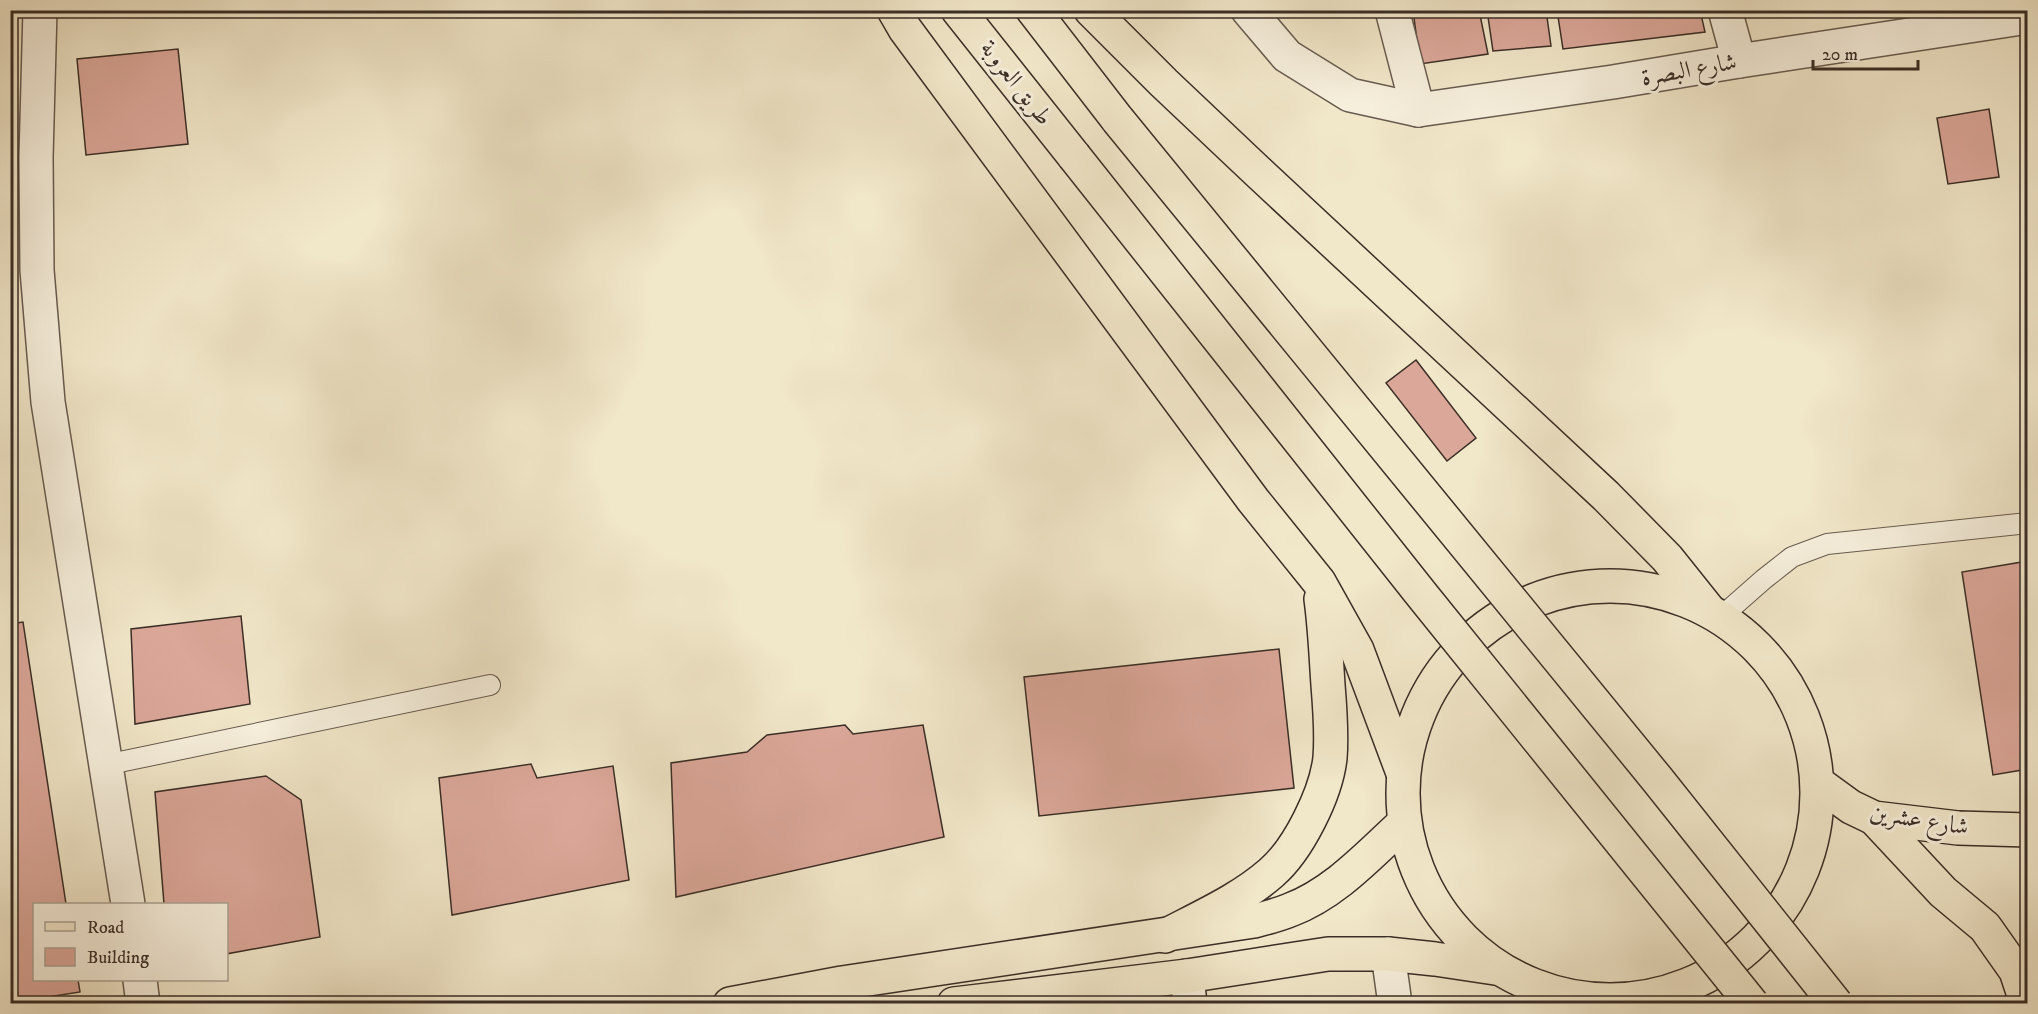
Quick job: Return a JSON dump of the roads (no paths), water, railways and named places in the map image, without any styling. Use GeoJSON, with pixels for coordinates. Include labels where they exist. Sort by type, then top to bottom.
{"type":"FeatureCollection","features":[{"type":"Feature","properties":{"kind":"main road"},"geometry":{"type":"LineString","coordinates":[[894,10],[905,29],[1253,500],[1318,582],[1357,650],[1403,773]]}},
{"type":"Feature","properties":{"kind":"main road","name":"طريق العروبة"},"geometry":{"type":"LineString","coordinates":[[958,10],[1422,595],[1752,1004]]}},
{"type":"Feature","properties":{"kind":"main road"},"geometry":{"type":"LineString","coordinates":[[1033,10],[1118,120],[1657,779],[1836,1004]]}},
{"type":"Feature","properties":{"kind":"main road"},"geometry":{"type":"LineString","coordinates":[[1091,10],[1222,139],[1606,496],[1667,558],[1714,612],[1760,648],[1790,688],[1810,734],[1818,783],[1809,854],[1776,918],[1724,967],[1658,996],[1588,1002],[1547,998],[1496,968],[1451,929],[1420,879],[1404,823],[1403,773],[1426,695],[1478,632],[1550,594],[1630,585],[1714,612]]}},
{"type":"Feature","properties":{"kind":"main road"},"geometry":{"type":"LineString","coordinates":[[1165,936],[1237,897],[1272,872],[1299,839],[1319,800],[1330,760],[1330,723],[1327,639],[1318,582]]}},
{"type":"Feature","properties":{"kind":"main road","name":"شارع عشرين"},"geometry":{"type":"LineString","coordinates":[[1818,783],[1851,807],[1874,818],[1958,828],[2028,830]]}},
{"type":"Feature","properties":{"kind":"main road"},"geometry":{"type":"LineString","coordinates":[[1874,818],[1943,892],[1985,927],[2016,971],[2027,1004]]}},
{"type":"Feature","properties":{"kind":"main road"},"geometry":{"type":"LineString","coordinates":[[730,1004],[842,983],[1254,921],[1291,910],[1326,891],[1359,865],[1404,823]]}},
{"type":"Feature","properties":{"kind":"main road"},"geometry":{"type":"LineString","coordinates":[[954,1004],[1189,990],[1328,954],[1388,954],[1496,968]]}},
{"type":"Feature","properties":{"kind":"street"},"geometry":{"type":"LineString","coordinates":[[40,10],[36,157],[37,270],[48,402],[128,903]]}},
{"type":"Feature","properties":{"kind":"street","name":"شارع البصرة"},"geometry":{"type":"LineString","coordinates":[[1248,10],[1287,56],[1350,95],[1418,110],[2028,17]]}},
{"type":"Feature","properties":{"kind":"street"},"geometry":{"type":"LineString","coordinates":[[1392,10],[1418,110]]}},
{"type":"Feature","properties":{"kind":"street"},"geometry":{"type":"LineString","coordinates":[[1725,10],[1739,61]]}},
{"type":"Feature","properties":{"kind":"street"},"geometry":{"type":"LineString","coordinates":[[1388,954],[1395,1004]]}},
{"type":"Feature","properties":{"kind":"street"},"geometry":{"type":"LineString","coordinates":[[140,981],[143,1004]]}},
{"type":"Feature","properties":{"kind":"lane"},"geometry":{"type":"LineString","coordinates":[[1714,612],[1792,558],[1827,544],[2028,523]]}},
{"type":"Feature","properties":{"kind":"lane"},"geometry":{"type":"LineString","coordinates":[[105,765],[490,685]]}}]}
